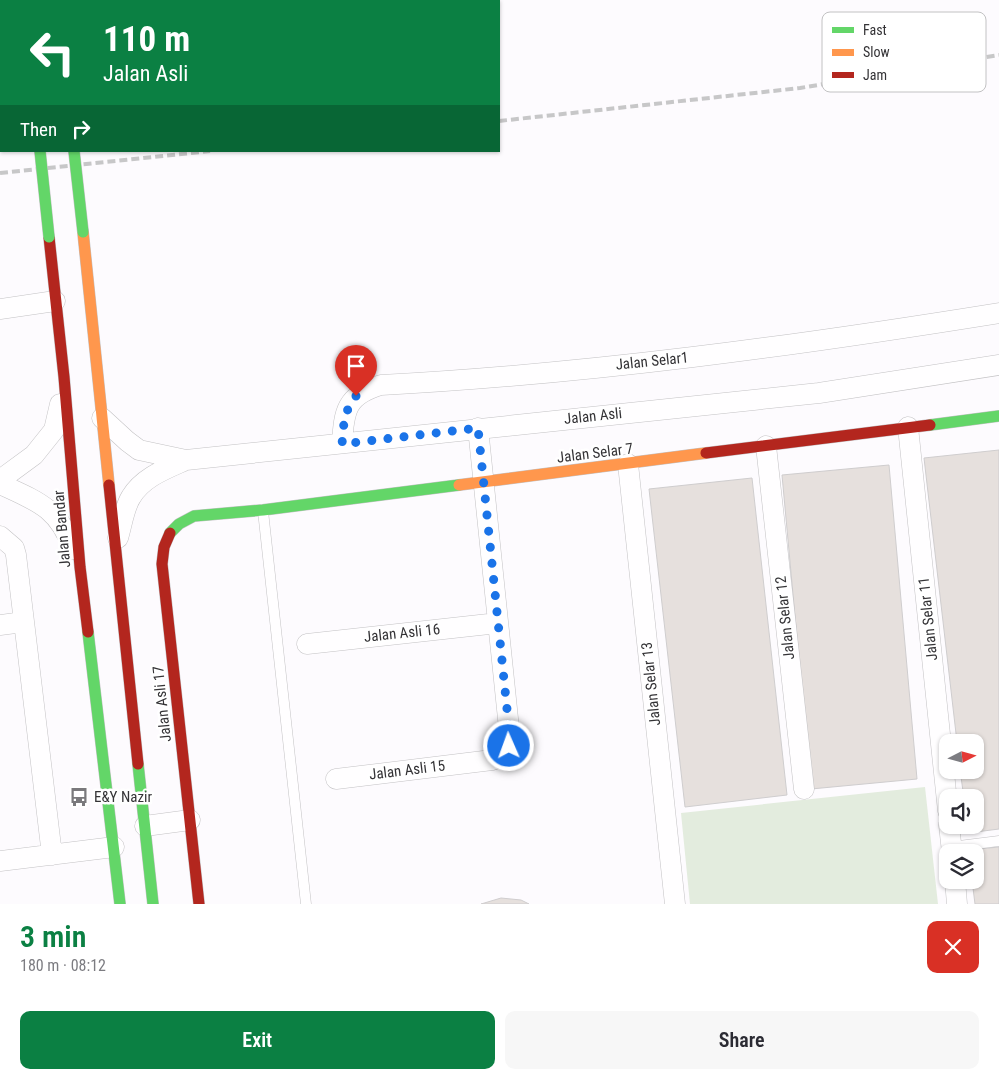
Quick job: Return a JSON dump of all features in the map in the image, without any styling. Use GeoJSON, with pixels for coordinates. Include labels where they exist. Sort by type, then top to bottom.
{"type":"FeatureCollection","features":[{"type":"Feature","properties":{"kind":"main road","name":"Jalan Bandar"},"geometry":{"type":"LineString","coordinates":[[40,152],[64,377],[80,567],[120,904]]}},
{"type":"Feature","properties":{"kind":"main road"},"geometry":{"type":"LineString","coordinates":[[74,152],[153,904]]}},
{"type":"Feature","properties":{"kind":"main road","name":"Jalan Selar 7"},"geometry":{"type":"LineString","coordinates":[[194,516],[263,510],[999,416]]}},
{"type":"Feature","properties":{"kind":"main road","name":"Jalan Asli 17"},"geometry":{"type":"LineString","coordinates":[[194,516],[174,528],[166,539],[162,551],[162,564],[199,904]]}},
{"type":"Feature","properties":{"kind":"street"},"geometry":{"type":"LineString","coordinates":[[0,309],[55,301]]}},
{"type":"Feature","properties":{"kind":"street","name":"Jalan Selar1"},"geometry":{"type":"LineString","coordinates":[[342,444],[343,420],[348,407],[356,396],[367,389],[380,385],[505,376],[734,353],[999,313]]}},
{"type":"Feature","properties":{"kind":"street","name":"Jalan Asli"},"geometry":{"type":"LineString","coordinates":[[102,418],[140,450],[186,460],[819,393],[999,365]]}},
{"type":"Feature","properties":{"kind":"street"},"geometry":{"type":"LineString","coordinates":[[0,480],[34,455],[54,430],[64,377]]}},
{"type":"Feature","properties":{"kind":"street","name":"Jalan Selar 11"},"geometry":{"type":"LineString","coordinates":[[908,427],[946,789]]}},
{"type":"Feature","properties":{"kind":"street","name":"Jalan Asli 15"},"geometry":{"type":"LineString","coordinates":[[336,779],[499,758],[506,753],[509,746],[510,738],[478,428]]}},
{"type":"Feature","properties":{"kind":"street","name":"Jalan Selar 12"},"geometry":{"type":"LineString","coordinates":[[766,446],[804,789]]}},
{"type":"Feature","properties":{"kind":"street","name":"Jalan Asli"},"geometry":{"type":"LineString","coordinates":[[116,548],[130,498],[140,485],[151,476],[186,460]]}},
{"type":"Feature","properties":{"kind":"street","name":"Jalan Selar 13"},"geometry":{"type":"LineString","coordinates":[[628,464],[674,904]]}},
{"type":"Feature","properties":{"kind":"street"},"geometry":{"type":"LineString","coordinates":[[0,484],[40,502],[57,517],[68,532],[80,567]]}},
{"type":"Feature","properties":{"kind":"street"},"geometry":{"type":"LineString","coordinates":[[0,536],[15,551],[52,855]]}},
{"type":"Feature","properties":{"kind":"street"},"geometry":{"type":"LineString","coordinates":[[0,624],[23,622]]}},
{"type":"Feature","properties":{"kind":"street","name":"Jalan Asli 16"},"geometry":{"type":"LineString","coordinates":[[307,644],[498,623]]}},
{"type":"Feature","properties":{"kind":"street"},"geometry":{"type":"LineString","coordinates":[[145,826],[190,820]]}},
{"type":"Feature","properties":{"kind":"street"},"geometry":{"type":"LineString","coordinates":[[0,861],[114,847]]}},
{"type":"Feature","properties":{"kind":"street"},"geometry":{"type":"LineString","coordinates":[[955,889],[957,904]]}},
{"type":"Feature","properties":{"kind":"lane"},"geometry":{"type":"LineString","coordinates":[[263,510],[306,904]]}},
{"type":"Feature","properties":{"kind":"lane"},"geometry":{"type":"LineString","coordinates":[[983,844],[999,841]]}},
{"type":"Feature","properties":{"kind":"shaded area"},"geometry":{"type":"Polygon","coordinates":[[[925,787],[938,904],[690,904],[681,813],[925,787]]]}},
{"type":"Feature","properties":{"kind":"building"},"geometry":{"type":"Polygon","coordinates":[[[999,450],[999,829],[984,831],[984,789],[963,789],[961,779],[984,779],[984,734],[956,734],[924,458],[999,450]]]}},
{"type":"Feature","properties":{"kind":"building"},"geometry":{"type":"Polygon","coordinates":[[[889,465],[917,779],[811,789],[782,475],[889,465]]]}},
{"type":"Feature","properties":{"kind":"building"},"geometry":{"type":"Polygon","coordinates":[[[752,478],[787,795],[685,807],[649,489],[752,478]]]}},
{"type":"Feature","properties":{"kind":"building"},"geometry":{"type":"Polygon","coordinates":[[[999,847],[999,904],[975,904],[973,889],[984,889],[984,848],[999,847]]]}},
{"type":"Feature","properties":{"kind":"building"},"geometry":{"type":"Polygon","coordinates":[[[501,898],[521,900],[529,904],[481,904],[501,898]]]}},
{"type":"Feature","properties":{"kind":"railway"},"geometry":{"type":"LineString","coordinates":[[986,57],[999,55]]}},
{"type":"Feature","properties":{"kind":"railway"},"geometry":{"type":"LineString","coordinates":[[500,121],[822,84]]}},
{"type":"Feature","properties":{"kind":"railway"},"geometry":{"type":"LineString","coordinates":[[0,173],[200,152]]}},
{"type":"Feature","properties":{"kind":"traffic: fast"},"geometry":{"type":"LineString","coordinates":[[40,152],[49,237]]}},
{"type":"Feature","properties":{"kind":"traffic: fast"},"geometry":{"type":"LineString","coordinates":[[74,152],[83,232]]}},
{"type":"Feature","properties":{"kind":"traffic: fast"},"geometry":{"type":"LineString","coordinates":[[930,425],[999,416]]}},
{"type":"Feature","properties":{"kind":"traffic: fast"},"geometry":{"type":"LineString","coordinates":[[170,533],[179,524],[194,516],[263,510],[459,485]]}},
{"type":"Feature","properties":{"kind":"traffic: fast"},"geometry":{"type":"LineString","coordinates":[[88,632],[120,904]]}},
{"type":"Feature","properties":{"kind":"traffic: fast"},"geometry":{"type":"LineString","coordinates":[[138,764],[153,904]]}},
{"type":"Feature","properties":{"kind":"traffic: slow"},"geometry":{"type":"LineString","coordinates":[[83,232],[109,485]]}},
{"type":"Feature","properties":{"kind":"traffic: slow"},"geometry":{"type":"LineString","coordinates":[[459,485],[706,453]]}},
{"type":"Feature","properties":{"kind":"traffic: jam"},"geometry":{"type":"LineString","coordinates":[[49,237],[64,377],[80,567],[88,632]]}},
{"type":"Feature","properties":{"kind":"traffic: jam"},"geometry":{"type":"LineString","coordinates":[[706,453],[930,425]]}},
{"type":"Feature","properties":{"kind":"traffic: jam"},"geometry":{"type":"LineString","coordinates":[[109,485],[138,764]]}},
{"type":"Feature","properties":{"kind":"traffic: jam"},"geometry":{"type":"LineString","coordinates":[[170,533],[164,547],[162,564],[199,904]]}},
{"type":"Feature","properties":{"kind":"place","name":"E&Y Nazir"},"geometry":{"type":"Point","coordinates":[79,797]}},
{"type":"Feature","properties":{"kind":"route"},"geometry":{"type":"LineString","coordinates":[[356,396],[348,407],[343,420],[342,444],[478,428],[510,738],[509,746]]}}]}
